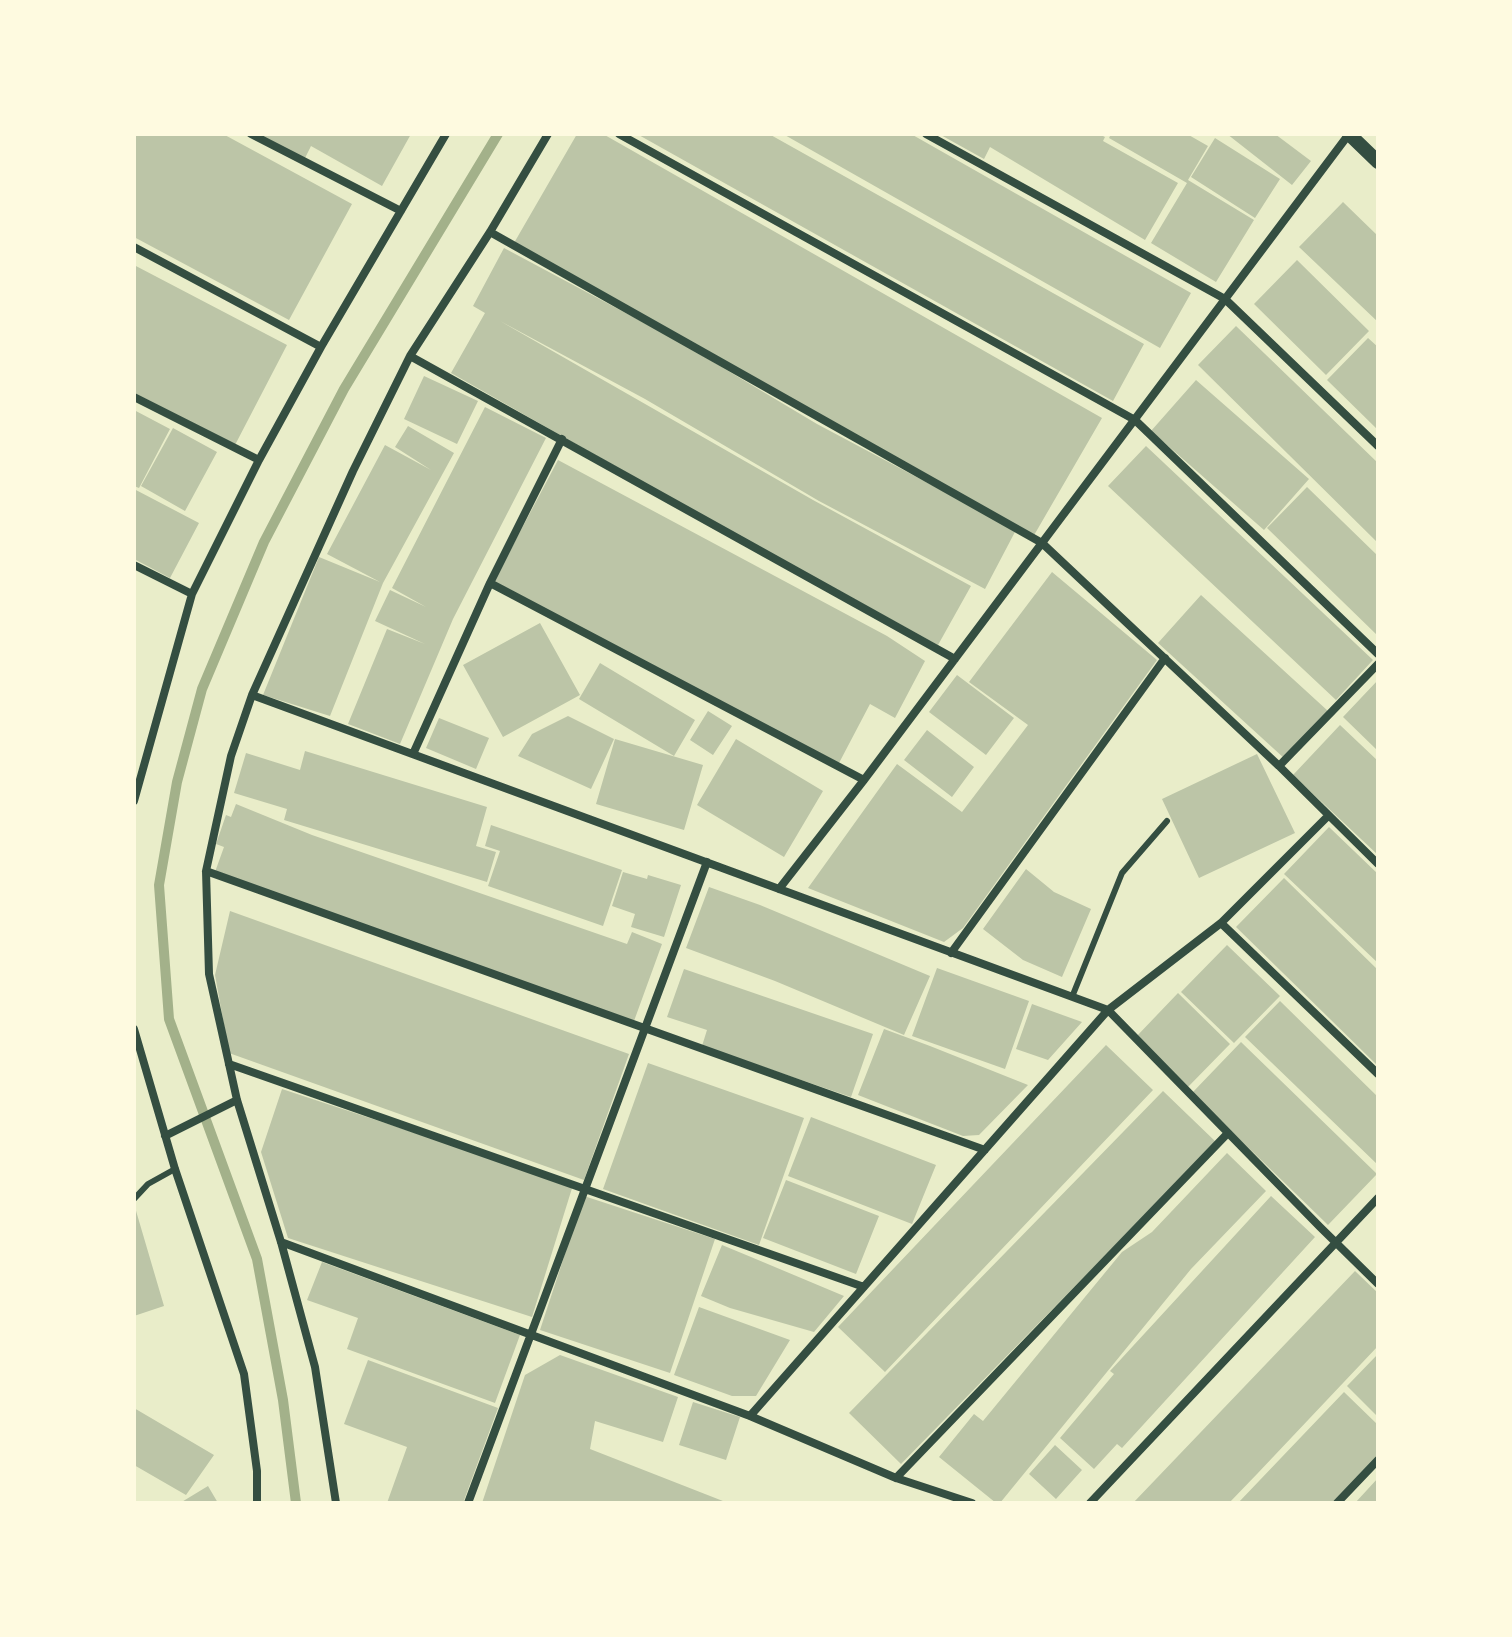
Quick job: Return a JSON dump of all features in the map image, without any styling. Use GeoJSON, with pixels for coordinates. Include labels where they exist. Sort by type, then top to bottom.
{"type":"FeatureCollection","features":[{"type":"Feature","properties":{"kind":"street"},"geometry":{"type":"LineString","coordinates":[[251,134],[401,211]]}},
{"type":"Feature","properties":{"kind":"street"},"geometry":{"type":"LineString","coordinates":[[134,801],[192,594],[259,460],[321,347],[446,134]]}},
{"type":"Feature","properties":{"kind":"street"},"geometry":{"type":"LineString","coordinates":[[336,1503],[315,1367],[281,1242],[237,1100],[209,974],[206,871],[231,756],[252,695],[353,471],[410,356],[490,232],[548,134]]}},
{"type":"Feature","properties":{"kind":"street"},"geometry":{"type":"LineString","coordinates":[[619,134],[1135,420],[1378,654]]}},
{"type":"Feature","properties":{"kind":"street"},"geometry":{"type":"LineString","coordinates":[[926,134],[1225,299],[1378,446]]}},
{"type":"Feature","properties":{"kind":"street"},"geometry":{"type":"LineString","coordinates":[[779,889],[1349,134],[1378,162]]}},
{"type":"Feature","properties":{"kind":"street"},"geometry":{"type":"LineString","coordinates":[[490,232],[1042,543],[1279,766],[1378,864]]}},
{"type":"Feature","properties":{"kind":"street"},"geometry":{"type":"LineString","coordinates":[[134,247],[321,347]]}},
{"type":"Feature","properties":{"kind":"street"},"geometry":{"type":"LineString","coordinates":[[410,356],[955,659]]}},
{"type":"Feature","properties":{"kind":"street"},"geometry":{"type":"LineString","coordinates":[[134,397],[259,460]]}},
{"type":"Feature","properties":{"kind":"street"},"geometry":{"type":"LineString","coordinates":[[413,754],[490,583],[562,439]]}},
{"type":"Feature","properties":{"kind":"street"},"geometry":{"type":"LineString","coordinates":[[134,565],[192,594]]}},
{"type":"Feature","properties":{"kind":"street"},"geometry":{"type":"LineString","coordinates":[[490,583],[864,780]]}},
{"type":"Feature","properties":{"kind":"street"},"geometry":{"type":"LineString","coordinates":[[951,953],[1165,658]]}},
{"type":"Feature","properties":{"kind":"street"},"geometry":{"type":"LineString","coordinates":[[1279,766],[1378,664]]}},
{"type":"Feature","properties":{"kind":"street"},"geometry":{"type":"LineString","coordinates":[[252,695],[1108,1010],[1378,1284]]}},
{"type":"Feature","properties":{"kind":"street"},"geometry":{"type":"LineString","coordinates":[[750,1416],[1108,1010],[1221,923],[1328,816]]}},
{"type":"Feature","properties":{"kind":"street"},"geometry":{"type":"LineString","coordinates":[[468,1503],[707,862]]}},
{"type":"Feature","properties":{"kind":"street"},"geometry":{"type":"LineString","coordinates":[[206,871],[985,1150]]}},
{"type":"Feature","properties":{"kind":"street"},"geometry":{"type":"LineString","coordinates":[[1221,923],[1378,1074]]}},
{"type":"Feature","properties":{"kind":"street"},"geometry":{"type":"LineString","coordinates":[[134,1029],[169,1134],[175,1169],[244,1374],[257,1471],[257,1503]]}},
{"type":"Feature","properties":{"kind":"street"},"geometry":{"type":"LineString","coordinates":[[229,1064],[864,1287]]}},
{"type":"Feature","properties":{"kind":"street"},"geometry":{"type":"LineString","coordinates":[[169,1134],[237,1100]]}},
{"type":"Feature","properties":{"kind":"street"},"geometry":{"type":"LineString","coordinates":[[896,1478],[1227,1134]]}},
{"type":"Feature","properties":{"kind":"street"},"geometry":{"type":"LineString","coordinates":[[1090,1503],[1378,1198]]}},
{"type":"Feature","properties":{"kind":"street"},"geometry":{"type":"LineString","coordinates":[[281,1242],[750,1416],[896,1478],[972,1503]]}},
{"type":"Feature","properties":{"kind":"street"},"geometry":{"type":"LineString","coordinates":[[1337,1503],[1378,1460]]}},
{"type":"Feature","properties":{"kind":"lane"},"geometry":{"type":"LineString","coordinates":[[1072,997],[1122,873],[1167,821]]}},
{"type":"Feature","properties":{"kind":"lane"},"geometry":{"type":"LineString","coordinates":[[134,1199],[148,1184],[175,1169]]}},
{"type":"Feature","properties":{"kind":"building"},"geometry":{"type":"Polygon","coordinates":[[[134,134],[223,134],[352,204],[289,320],[134,237],[134,134]]]}},
{"type":"Feature","properties":{"kind":"building"},"geometry":{"type":"Polygon","coordinates":[[[256,134],[411,134],[382,186],[311,146],[304,160],[256,134]]]}},
{"type":"Feature","properties":{"kind":"building"},"geometry":{"type":"Polygon","coordinates":[[[577,134],[603,134],[1102,418],[1033,537],[514,243],[577,134]]]}},
{"type":"Feature","properties":{"kind":"building"},"geometry":{"type":"Polygon","coordinates":[[[637,134],[769,134],[1144,344],[1113,401],[637,134]]]}},
{"type":"Feature","properties":{"kind":"building"},"geometry":{"type":"Polygon","coordinates":[[[783,134],[911,134],[1191,293],[1160,348],[783,134]]]}},
{"type":"Feature","properties":{"kind":"building"},"geometry":{"type":"Polygon","coordinates":[[[939,134],[1099,134],[1105,137],[1103,141],[1178,183],[1145,240],[990,147],[984,159],[939,134]]]}},
{"type":"Feature","properties":{"kind":"building"},"geometry":{"type":"Polygon","coordinates":[[[1111,134],[1187,134],[1208,146],[1188,180],[1254,220],[1216,282],[1151,243],[1187,183],[1109,138],[1111,134]]]}},
{"type":"Feature","properties":{"kind":"building"},"geometry":{"type":"Polygon","coordinates":[[[1227,134],[1275,134],[1311,161],[1292,185],[1227,134]]]}},
{"type":"Feature","properties":{"kind":"building"},"geometry":{"type":"Polygon","coordinates":[[[1215,138],[1280,179],[1255,218],[1191,177],[1215,138]]]}},
{"type":"Feature","properties":{"kind":"building"},"geometry":{"type":"Polygon","coordinates":[[[1343,202],[1378,236],[1378,322],[1299,247],[1343,202]]]}},
{"type":"Feature","properties":{"kind":"building"},"geometry":{"type":"Polygon","coordinates":[[[504,248],[678,341],[817,424],[1016,530],[985,589],[819,501],[645,399],[500,321],[813,500],[971,586],[938,645],[451,373],[485,313],[473,306],[504,248]]]}},
{"type":"Feature","properties":{"kind":"building"},"geometry":{"type":"Polygon","coordinates":[[[1297,260],[1369,331],[1326,375],[1254,304],[1297,260]]]}},
{"type":"Feature","properties":{"kind":"building"},"geometry":{"type":"Polygon","coordinates":[[[134,265],[287,345],[235,445],[134,394],[134,265]]]}},
{"type":"Feature","properties":{"kind":"building"},"geometry":{"type":"Polygon","coordinates":[[[1236,326],[1378,463],[1378,543],[1198,365],[1236,326]]]}},
{"type":"Feature","properties":{"kind":"building"},"geometry":{"type":"Polygon","coordinates":[[[1368,338],[1378,347],[1378,430],[1327,380],[1368,338]]]}},
{"type":"Feature","properties":{"kind":"building"},"geometry":{"type":"Polygon","coordinates":[[[424,376],[478,401],[457,444],[404,419],[424,376]]]}},
{"type":"Feature","properties":{"kind":"building"},"geometry":{"type":"Polygon","coordinates":[[[1196,380],[1309,479],[1264,530],[1151,431],[1196,380]]]}},
{"type":"Feature","properties":{"kind":"building"},"geometry":{"type":"Polygon","coordinates":[[[485,407],[546,438],[453,619],[400,744],[348,724],[387,629],[425,644],[375,621],[390,590],[426,607],[392,588],[485,407]]]}},
{"type":"Feature","properties":{"kind":"building"},"geometry":{"type":"Polygon","coordinates":[[[134,410],[170,429],[139,488],[134,486],[134,410]]]}},
{"type":"Feature","properties":{"kind":"building"},"geometry":{"type":"Polygon","coordinates":[[[408,426],[454,453],[383,583],[330,716],[263,695],[319,557],[380,582],[327,554],[385,445],[431,470],[395,447],[408,426]]]}},
{"type":"Feature","properties":{"kind":"building"},"geometry":{"type":"Polygon","coordinates":[[[173,428],[217,452],[185,511],[141,486],[173,428]]]}},
{"type":"Feature","properties":{"kind":"building"},"geometry":{"type":"Polygon","coordinates":[[[1146,446],[1373,660],[1336,700],[1108,486],[1146,446]]]}},
{"type":"Feature","properties":{"kind":"building"},"geometry":{"type":"Polygon","coordinates":[[[558,460],[887,636],[925,661],[895,718],[870,704],[839,763],[493,583],[558,460]]]}},
{"type":"Feature","properties":{"kind":"building"},"geometry":{"type":"Polygon","coordinates":[[[1307,487],[1378,556],[1378,636],[1267,528],[1307,487]]]}},
{"type":"Feature","properties":{"kind":"building"},"geometry":{"type":"Polygon","coordinates":[[[134,489],[199,523],[170,578],[134,559],[134,489]]]}},
{"type":"Feature","properties":{"kind":"building"},"geometry":{"type":"Polygon","coordinates":[[[1052,572],[1157,660],[963,928],[944,942],[808,888],[897,764],[962,812],[1028,725],[969,682],[1052,572]]]}},
{"type":"Feature","properties":{"kind":"building"},"geometry":{"type":"Polygon","coordinates":[[[1201,595],[1328,711],[1285,759],[1158,643],[1201,595]]]}},
{"type":"Feature","properties":{"kind":"building"},"geometry":{"type":"Polygon","coordinates":[[[540,623],[580,695],[503,737],[463,665],[540,623]]]}},
{"type":"Feature","properties":{"kind":"building"},"geometry":{"type":"Polygon","coordinates":[[[600,663],[695,720],[674,756],[579,699],[600,663]]]}},
{"type":"Feature","properties":{"kind":"building"},"geometry":{"type":"Polygon","coordinates":[[[957,675],[1014,718],[986,755],[929,712],[957,675]]]}},
{"type":"Feature","properties":{"kind":"building"},"geometry":{"type":"Polygon","coordinates":[[[1378,680],[1378,751],[1343,717],[1378,680]]]}},
{"type":"Feature","properties":{"kind":"building"},"geometry":{"type":"Polygon","coordinates":[[[708,711],[732,726],[713,755],[690,740],[708,711]]]}},
{"type":"Feature","properties":{"kind":"building"},"geometry":{"type":"Polygon","coordinates":[[[568,716],[614,739],[591,789],[518,756],[532,734],[568,716]]]}},
{"type":"Feature","properties":{"kind":"building"},"geometry":{"type":"Polygon","coordinates":[[[439,718],[489,738],[476,769],[426,748],[439,718]]]}},
{"type":"Feature","properties":{"kind":"building"},"geometry":{"type":"Polygon","coordinates":[[[1340,725],[1378,761],[1378,855],[1293,775],[1340,725]]]}},
{"type":"Feature","properties":{"kind":"building"},"geometry":{"type":"Polygon","coordinates":[[[927,730],[974,767],[952,797],[904,760],[927,730]]]}},
{"type":"Feature","properties":{"kind":"building"},"geometry":{"type":"Polygon","coordinates":[[[615,739],[703,765],[684,830],[596,804],[615,739]]]}},
{"type":"Feature","properties":{"kind":"building"},"geometry":{"type":"Polygon","coordinates":[[[736,739],[823,791],[784,857],[697,805],[736,739]]]}},
{"type":"Feature","properties":{"kind":"building"},"geometry":{"type":"Polygon","coordinates":[[[305,751],[487,807],[476,846],[496,852],[487,882],[284,820],[287,809],[234,793],[246,753],[300,770],[305,751]]]}},
{"type":"Feature","properties":{"kind":"building"},"geometry":{"type":"Polygon","coordinates":[[[1257,754],[1295,833],[1199,878],[1162,799],[1257,754]]]}},
{"type":"Feature","properties":{"kind":"building"},"geometry":{"type":"Polygon","coordinates":[[[236,804],[312,835],[627,944],[632,932],[662,944],[634,1021],[215,872],[224,847],[216,844],[226,815],[231,817],[236,804]]]}},
{"type":"Feature","properties":{"kind":"building"},"geometry":{"type":"Polygon","coordinates":[[[491,825],[622,870],[603,926],[488,886],[500,851],[485,846],[491,825]]]}},
{"type":"Feature","properties":{"kind":"building"},"geometry":{"type":"Polygon","coordinates":[[[1329,827],[1378,874],[1378,963],[1284,874],[1329,827]]]}},
{"type":"Feature","properties":{"kind":"building"},"geometry":{"type":"Polygon","coordinates":[[[1026,869],[1054,892],[1091,909],[1062,977],[1023,960],[983,929],[1026,869]]]}},
{"type":"Feature","properties":{"kind":"building"},"geometry":{"type":"Polygon","coordinates":[[[623,872],[647,879],[648,875],[681,885],[664,937],[631,927],[635,914],[612,906],[623,872]]]}},
{"type":"Feature","properties":{"kind":"building"},"geometry":{"type":"Polygon","coordinates":[[[1284,878],[1378,970],[1378,1066],[1236,927],[1284,878]]]}},
{"type":"Feature","properties":{"kind":"building"},"geometry":{"type":"Polygon","coordinates":[[[709,887],[930,976],[904,1035],[686,948],[709,887]]]}},
{"type":"Feature","properties":{"kind":"building"},"geometry":{"type":"Polygon","coordinates":[[[230,911],[629,1054],[584,1180],[229,1053],[215,975],[230,911]]]}},
{"type":"Feature","properties":{"kind":"building"},"geometry":{"type":"Polygon","coordinates":[[[1227,945],[1280,996],[1234,1043],[1181,992],[1227,945]]]}},
{"type":"Feature","properties":{"kind":"building"},"geometry":{"type":"Polygon","coordinates":[[[937,968],[1029,1001],[1005,1069],[912,1036],[937,968]]]}},
{"type":"Feature","properties":{"kind":"building"},"geometry":{"type":"Polygon","coordinates":[[[684,969],[873,1034],[851,1097],[702,1046],[707,1030],[667,1017],[684,969]]]}},
{"type":"Feature","properties":{"kind":"building"},"geometry":{"type":"Polygon","coordinates":[[[1178,993],[1230,1044],[1187,1088],[1135,1038],[1178,993]]]}},
{"type":"Feature","properties":{"kind":"building"},"geometry":{"type":"Polygon","coordinates":[[[1280,1001],[1378,1097],[1378,1165],[1245,1037],[1280,1001]]]}},
{"type":"Feature","properties":{"kind":"building"},"geometry":{"type":"Polygon","coordinates":[[[1032,1004],[1082,1022],[1048,1060],[1016,1049],[1032,1004]]]}},
{"type":"Feature","properties":{"kind":"building"},"geometry":{"type":"Polygon","coordinates":[[[884,1029],[1028,1085],[979,1135],[963,1136],[858,1095],[884,1029]]]}},
{"type":"Feature","properties":{"kind":"building"},"geometry":{"type":"Polygon","coordinates":[[[1241,1042],[1377,1174],[1328,1225],[1192,1093],[1241,1042]]]}},
{"type":"Feature","properties":{"kind":"building"},"geometry":{"type":"Polygon","coordinates":[[[1106,1045],[1153,1090],[885,1372],[838,1327],[1106,1045]]]}},
{"type":"Feature","properties":{"kind":"building"},"geometry":{"type":"Polygon","coordinates":[[[648,1063],[804,1118],[759,1245],[603,1189],[648,1063]]]}},
{"type":"Feature","properties":{"kind":"building"},"geometry":{"type":"Polygon","coordinates":[[[282,1089],[573,1185],[532,1317],[288,1238],[261,1152],[282,1089]]]}},
{"type":"Feature","properties":{"kind":"building"},"geometry":{"type":"Polygon","coordinates":[[[1163,1091],[1216,1142],[901,1464],[849,1413],[1163,1091]]]}},
{"type":"Feature","properties":{"kind":"building"},"geometry":{"type":"Polygon","coordinates":[[[811,1117],[936,1165],[912,1224],[788,1176],[811,1117]]]}},
{"type":"Feature","properties":{"kind":"building"},"geometry":{"type":"Polygon","coordinates":[[[1227,1153],[1266,1191],[1191,1269],[1000,1503],[996,1503],[939,1457],[974,1414],[983,1421],[1122,1252],[1152,1232],[1227,1153]]]}},
{"type":"Feature","properties":{"kind":"building"},"geometry":{"type":"Polygon","coordinates":[[[786,1180],[879,1216],[856,1274],[763,1238],[786,1180]]]}},
{"type":"Feature","properties":{"kind":"building"},"geometry":{"type":"Polygon","coordinates":[[[584,1196],[715,1239],[670,1373],[540,1330],[584,1196]]]}},
{"type":"Feature","properties":{"kind":"building"},"geometry":{"type":"Polygon","coordinates":[[[1271,1196],[1315,1237],[1122,1448],[1117,1444],[1094,1469],[1060,1438],[1114,1374],[1110,1371],[1271,1196]]]}},
{"type":"Feature","properties":{"kind":"building"},"geometry":{"type":"Polygon","coordinates":[[[134,1204],[164,1306],[134,1316],[134,1204]]]}},
{"type":"Feature","properties":{"kind":"building"},"geometry":{"type":"Polygon","coordinates":[[[722,1245],[844,1296],[814,1332],[730,1308],[701,1296],[722,1245]]]}},
{"type":"Feature","properties":{"kind":"building"},"geometry":{"type":"Polygon","coordinates":[[[322,1262],[520,1335],[495,1403],[347,1349],[358,1318],[307,1300],[322,1262]]]}},
{"type":"Feature","properties":{"kind":"building"},"geometry":{"type":"Polygon","coordinates":[[[1355,1271],[1378,1293],[1378,1346],[1257,1474],[1229,1503],[1133,1503],[1355,1271]]]}},
{"type":"Feature","properties":{"kind":"building"},"geometry":{"type":"Polygon","coordinates":[[[699,1307],[790,1340],[756,1396],[732,1396],[674,1375],[699,1307]]]}},
{"type":"Feature","properties":{"kind":"building"},"geometry":{"type":"Polygon","coordinates":[[[1378,1354],[1378,1417],[1347,1386],[1378,1354]]]}},
{"type":"Feature","properties":{"kind":"building"},"geometry":{"type":"Polygon","coordinates":[[[560,1355],[678,1397],[663,1442],[595,1421],[590,1449],[728,1503],[482,1503],[525,1375],[560,1355]]]}},
{"type":"Feature","properties":{"kind":"building"},"geometry":{"type":"Polygon","coordinates":[[[368,1360],[498,1408],[463,1503],[387,1503],[407,1447],[344,1424],[368,1360]]]}},
{"type":"Feature","properties":{"kind":"building"},"geometry":{"type":"Polygon","coordinates":[[[1344,1392],[1378,1425],[1378,1457],[1333,1503],[1238,1503],[1344,1392]]]}},
{"type":"Feature","properties":{"kind":"building"},"geometry":{"type":"Polygon","coordinates":[[[693,1402],[740,1417],[726,1460],[679,1445],[693,1402]]]}},
{"type":"Feature","properties":{"kind":"building"},"geometry":{"type":"Polygon","coordinates":[[[134,1408],[214,1455],[186,1495],[134,1465],[134,1408]]]}},
{"type":"Feature","properties":{"kind":"building"},"geometry":{"type":"Polygon","coordinates":[[[1055,1445],[1082,1470],[1056,1499],[1029,1474],[1055,1445]]]}},
{"type":"Feature","properties":{"kind":"building"},"geometry":{"type":"Polygon","coordinates":[[[1378,1478],[1378,1503],[1355,1503],[1367,1490],[1378,1478]]]}},
{"type":"Feature","properties":{"kind":"building"},"geometry":{"type":"Polygon","coordinates":[[[208,1486],[218,1503],[180,1503],[208,1486]]]}},
{"type":"Feature","properties":{"kind":"waterway"},"geometry":{"type":"LineString","coordinates":[[296,1503],[283,1400],[257,1259],[169,1019],[159,885],[177,782],[202,689],[264,542],[344,389],[498,134]]}}]}
